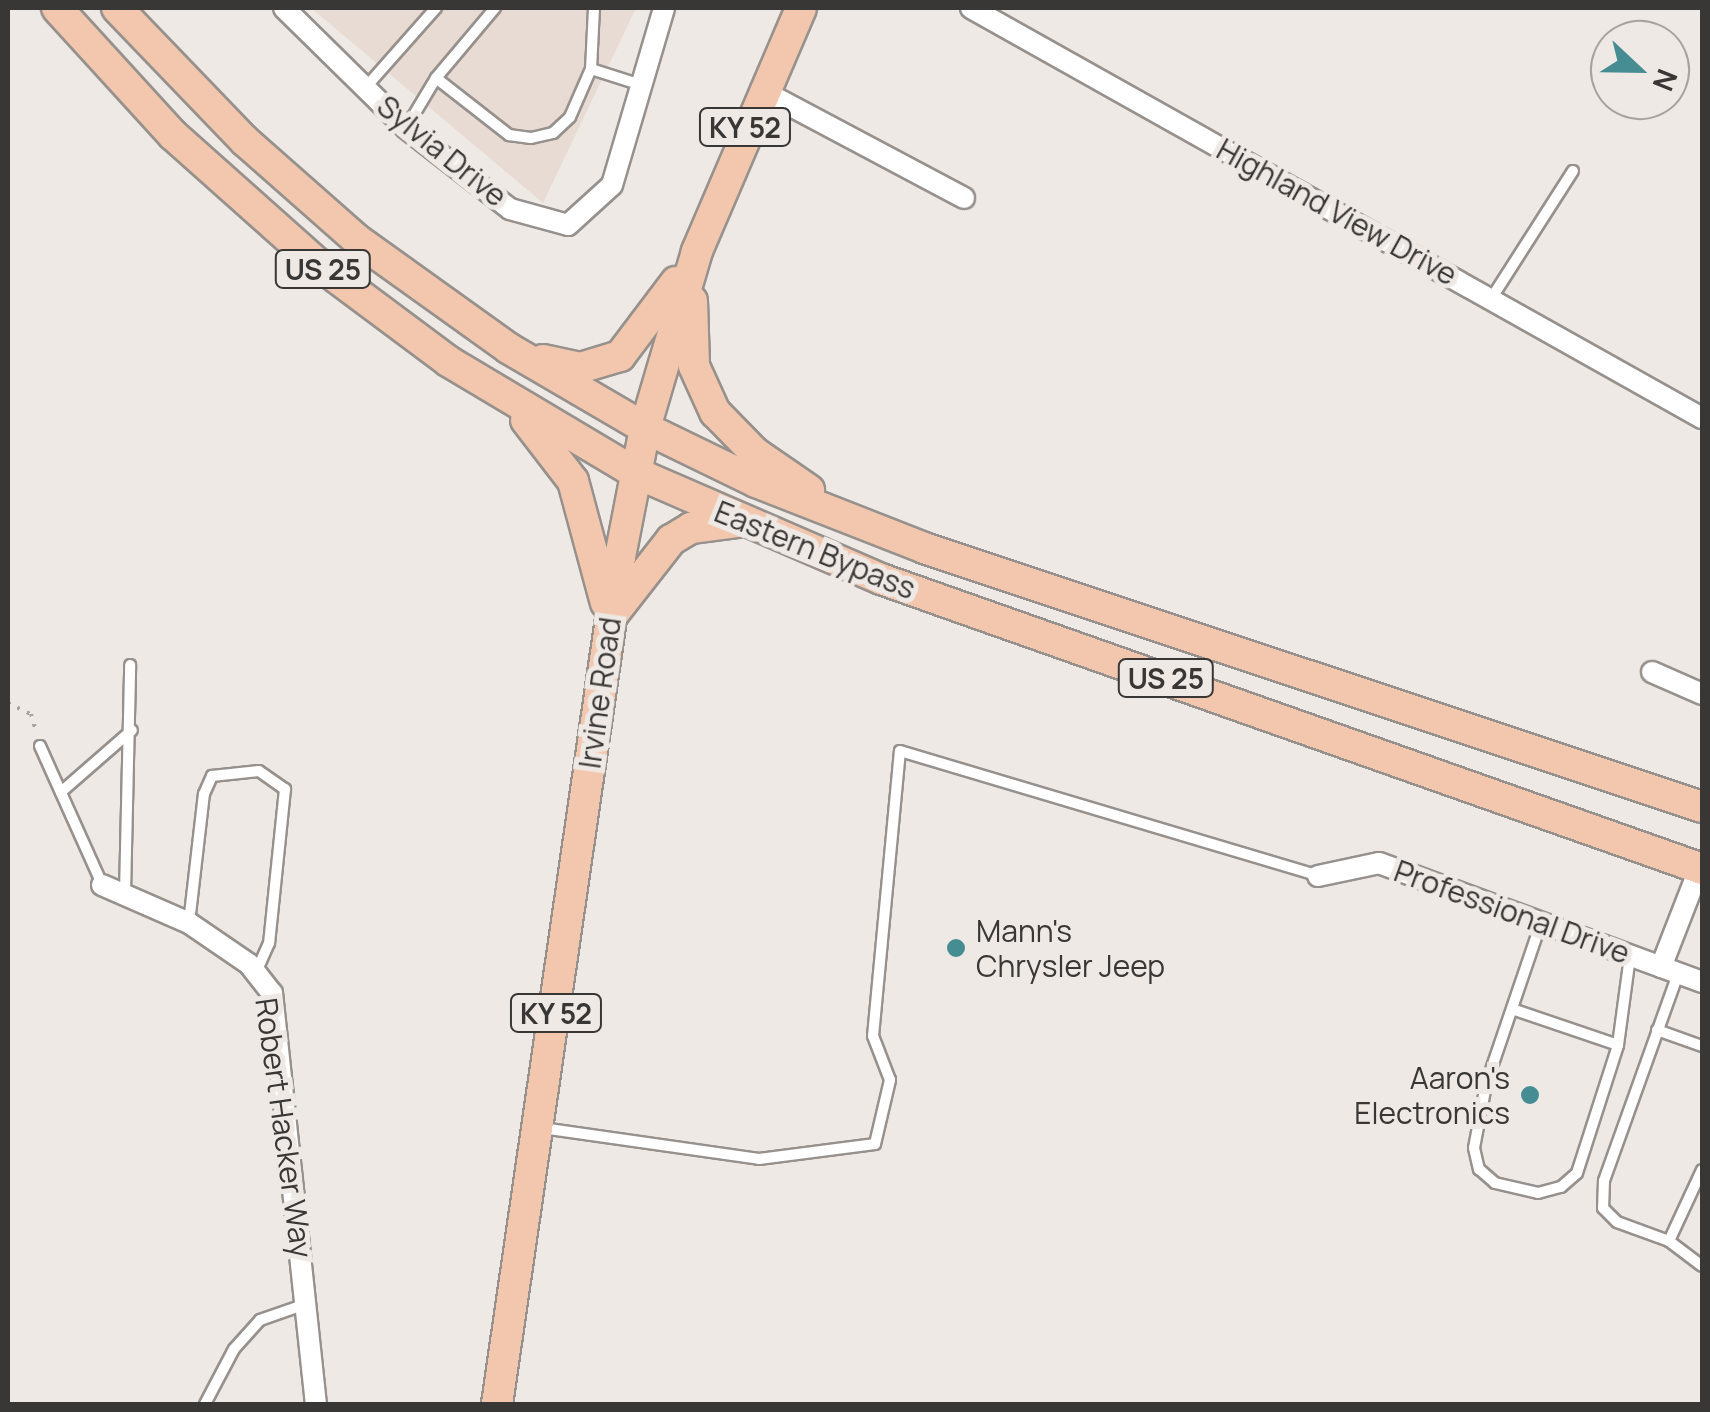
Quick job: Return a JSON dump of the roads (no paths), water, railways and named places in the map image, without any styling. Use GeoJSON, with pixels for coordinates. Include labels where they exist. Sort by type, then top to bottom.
{"type":"FeatureCollection","features":[{"type":"Feature","properties":{"kind":"main road","name":"Eastern Bypass"},"geometry":{"type":"LineString","coordinates":[[57,8],[245,203],[354,292],[499,394],[636,473],[737,522],[881,579],[1702,866]]}},
{"type":"Feature","properties":{"kind":"main road","name":"Eastern Bypass"},"geometry":{"type":"LineString","coordinates":[[117,8],[208,106],[319,208],[508,348],[645,428],[866,527],[1702,806]]}},
{"type":"Feature","properties":{"kind":"main road","name":"Irvine Road"},"geometry":{"type":"LineString","coordinates":[[496,1404],[540,1128],[610,620],[645,428],[698,250],[762,90],[801,8]]}},
{"type":"Feature","properties":{"kind":"main road"},"geometry":{"type":"LineString","coordinates":[[508,348],[580,368],[620,356],[698,250]]}},
{"type":"Feature","properties":{"kind":"main road"},"geometry":{"type":"LineString","coordinates":[[698,250],[690,340],[715,412],[754,452],[866,527]]}},
{"type":"Feature","properties":{"kind":"main road"},"geometry":{"type":"LineString","coordinates":[[499,394],[572,481],[610,620]]}},
{"type":"Feature","properties":{"kind":"main road"},"geometry":{"type":"LineString","coordinates":[[610,620],[671,540],[690,528],[737,522]]}},
{"type":"Feature","properties":{"kind":"street","name":"Sylvia Drive"},"geometry":{"type":"LineString","coordinates":[[284,8],[406,128],[510,209],[568,226],[612,185],[664,8]]}},
{"type":"Feature","properties":{"kind":"street","name":"Highland View Drive"},"geometry":{"type":"LineString","coordinates":[[970,8],[1702,418]]}},
{"type":"Feature","properties":{"kind":"street"},"geometry":{"type":"LineString","coordinates":[[762,90],[964,198]]}},
{"type":"Feature","properties":{"kind":"street"},"geometry":{"type":"LineString","coordinates":[[1652,672],[1702,694]]}},
{"type":"Feature","properties":{"kind":"street","name":"Professional Drive"},"geometry":{"type":"LineString","coordinates":[[1318,876],[1379,863],[1702,982]]}},
{"type":"Feature","properties":{"kind":"street"},"geometry":{"type":"LineString","coordinates":[[1670,970],[1702,866]]}},
{"type":"Feature","properties":{"kind":"street","name":"Robert Hacker Way"},"geometry":{"type":"LineString","coordinates":[[102,885],[189,923],[256,973],[272,993],[316,1404]]}},
{"type":"Feature","properties":{"kind":"lane"},"geometry":{"type":"LineString","coordinates":[[365,88],[436,8]]}},
{"type":"Feature","properties":{"kind":"lane"},"geometry":{"type":"LineString","coordinates":[[406,128],[436,78],[496,8]]}},
{"type":"Feature","properties":{"kind":"lane"},"geometry":{"type":"LineString","coordinates":[[436,78],[508,134],[531,138],[553,133],[570,118],[591,69],[594,8]]}},
{"type":"Feature","properties":{"kind":"lane"},"geometry":{"type":"LineString","coordinates":[[591,69],[641,84]]}},
{"type":"Feature","properties":{"kind":"lane"},"geometry":{"type":"LineString","coordinates":[[1491,299],[1573,170]]}},
{"type":"Feature","properties":{"kind":"lane"},"geometry":{"type":"LineString","coordinates":[[125,895],[132,730],[130,666]]}},
{"type":"Feature","properties":{"kind":"lane"},"geometry":{"type":"LineString","coordinates":[[61,792],[132,730]]}},
{"type":"Feature","properties":{"kind":"lane"},"geometry":{"type":"LineString","coordinates":[[40,746],[102,885]]}},
{"type":"Feature","properties":{"kind":"lane"},"geometry":{"type":"LineString","coordinates":[[540,1128],[759,1159],[875,1144],[890,1080],[872,1036],[900,751],[1318,876]]}},
{"type":"Feature","properties":{"kind":"lane"},"geometry":{"type":"LineString","coordinates":[[189,923],[204,794],[212,776],[259,771],[285,789],[269,943],[256,973]]}},
{"type":"Feature","properties":{"kind":"lane"},"geometry":{"type":"LineString","coordinates":[[1541,923],[1486,1085],[1474,1148],[1479,1169],[1496,1183],[1538,1192],[1562,1187],[1577,1173],[1618,1045],[1630,956]]}},
{"type":"Feature","properties":{"kind":"lane"},"geometry":{"type":"LineString","coordinates":[[1670,970],[1657,1030],[1604,1181],[1604,1208],[1617,1222],[1669,1241],[1702,1266]]}},
{"type":"Feature","properties":{"kind":"lane"},"geometry":{"type":"LineString","coordinates":[[1512,1009],[1618,1045]]}},
{"type":"Feature","properties":{"kind":"lane"},"geometry":{"type":"LineString","coordinates":[[1657,1030],[1702,1046]]}},
{"type":"Feature","properties":{"kind":"lane"},"geometry":{"type":"LineString","coordinates":[[1669,1241],[1702,1170]]}},
{"type":"Feature","properties":{"kind":"lane"},"geometry":{"type":"LineString","coordinates":[[205,1404],[234,1349],[260,1320],[307,1304]]}},
{"type":"Feature","properties":{"kind":"place","name":"Mann's Chrysler Jeep"},"geometry":{"type":"Point","coordinates":[956,948]}},
{"type":"Feature","properties":{"kind":"place","name":"Aaron's Electronics"},"geometry":{"type":"Point","coordinates":[1530,1095]}}]}
